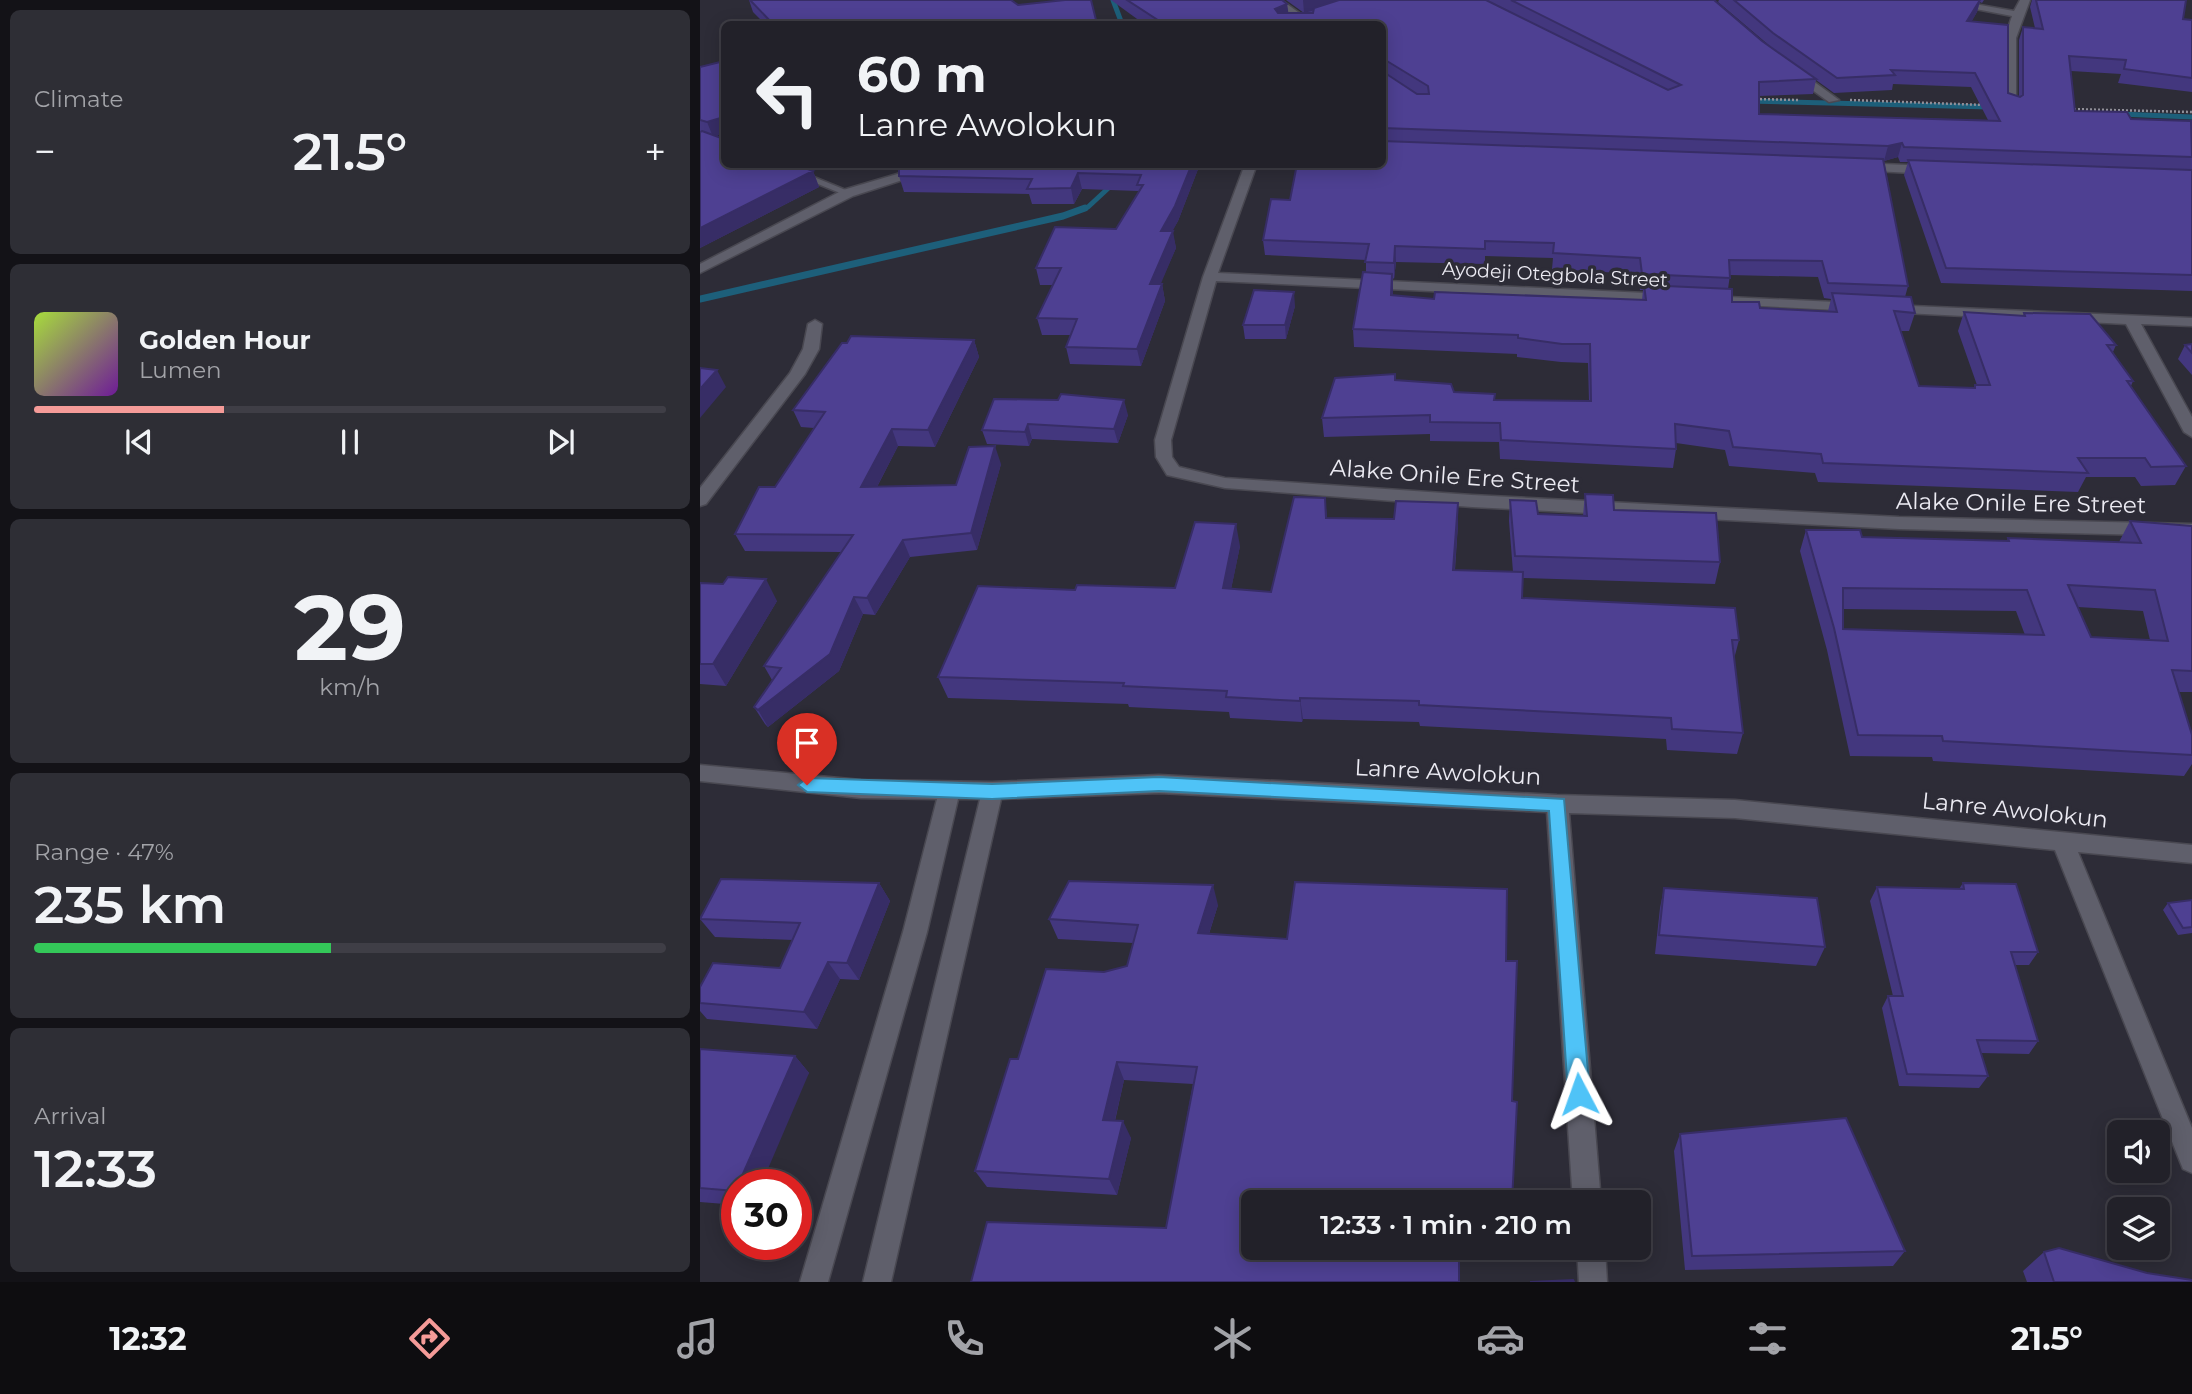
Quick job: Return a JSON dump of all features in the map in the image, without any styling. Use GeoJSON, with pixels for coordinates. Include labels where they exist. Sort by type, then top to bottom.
{"type":"FeatureCollection","features":[{"type":"Feature","properties":{"kind":"street"},"geometry":{"type":"LineString","coordinates":[[1274,0],[1309,20]]}},
{"type":"Feature","properties":{"kind":"street"},"geometry":{"type":"LineString","coordinates":[[1934,0],[2016,13]]}},
{"type":"Feature","properties":{"kind":"street"},"geometry":{"type":"LineString","coordinates":[[2012,107],[2007,54],[2016,13],[2025,0]]}},
{"type":"Feature","properties":{"kind":"street"},"geometry":{"type":"LineString","coordinates":[[1788,67],[1833,100]]}},
{"type":"Feature","properties":{"kind":"street"},"geometry":{"type":"LineString","coordinates":[[1843,166],[1941,170]]}},
{"type":"Feature","properties":{"kind":"street"},"geometry":{"type":"LineString","coordinates":[[700,269],[848,193],[917,168]]}},
{"type":"Feature","properties":{"kind":"street"},"geometry":{"type":"LineString","coordinates":[[1210,277],[1250,168]]}},
{"type":"Feature","properties":{"kind":"street","name":"Ayodeji Otegbola Street"},"geometry":{"type":"LineString","coordinates":[[1210,277],[2192,323]]}},
{"type":"Feature","properties":{"kind":"street","name":"Alake Onile Ere Street"},"geometry":{"type":"LineString","coordinates":[[1210,277],[1163,440],[1164,457],[1173,471],[1194,478],[1225,484],[1458,500],[1899,523],[2192,530]]}},
{"type":"Feature","properties":{"kind":"street"},"geometry":{"type":"LineString","coordinates":[[2131,320],[2192,432]]}},
{"type":"Feature","properties":{"kind":"street"},"geometry":{"type":"LineString","coordinates":[[700,500],[797,374],[810,349],[815,324]]}},
{"type":"Feature","properties":{"kind":"street","name":"Lanre Awolokun"},"geometry":{"type":"LineString","coordinates":[[700,773],[847,788],[992,791],[1159,784],[1557,804],[1735,809],[2192,855]]}},
{"type":"Feature","properties":{"kind":"street"},"geometry":{"type":"LineString","coordinates":[[814,1282],[915,932],[950,790]]}},
{"type":"Feature","properties":{"kind":"street"},"geometry":{"type":"LineString","coordinates":[[877,1282],[992,791]]}},
{"type":"Feature","properties":{"kind":"street"},"geometry":{"type":"LineString","coordinates":[[1557,804],[1586,1190]]}},
{"type":"Feature","properties":{"kind":"street"},"geometry":{"type":"LineString","coordinates":[[2063,842],[2192,1160]]}},
{"type":"Feature","properties":{"kind":"street"},"geometry":{"type":"LineString","coordinates":[[1592,1260],[1593,1282]]}},
{"type":"Feature","properties":{"kind":"lane"},"geometry":{"type":"LineString","coordinates":[[783,168],[848,193]]}},
{"type":"Feature","properties":{"kind":"path"},"geometry":{"type":"LineString","coordinates":[[1750,99],[2012,107]]}},
{"type":"Feature","properties":{"kind":"path"},"geometry":{"type":"LineString","coordinates":[[2070,109],[2192,112]]}},
{"type":"Feature","properties":{"kind":"building"},"geometry":{"type":"Polygon","coordinates":[[[750,0],[1011,0],[1018,5],[1091,0],[1096,21],[770,21],[750,0]]]}},
{"type":"Feature","properties":{"kind":"building"},"geometry":{"type":"Polygon","coordinates":[[[1127,0],[1282,0],[1287,4],[1275,9],[1278,13],[1313,13],[1314,8],[1339,0],[1486,0],[1668,90],[1681,85],[1511,0],[1714,0],[1762,41],[1816,79],[1759,82],[1759,114],[2000,121],[1975,73],[1891,70],[1895,75],[1837,78],[1773,33],[1734,0],[1980,0],[1967,21],[2008,25],[2008,93],[2020,97],[2023,95],[2023,27],[2043,29],[2036,0],[2186,0],[2183,19],[2192,20],[2192,78],[2124,69],[2126,60],[2069,56],[2075,111],[2127,112],[2131,119],[2191,121],[2192,157],[1904,147],[1902,143],[1888,146],[1386,128],[1386,74],[1417,94],[1429,94],[1428,86],[1386,60],[1386,21],[1159,21],[1127,0]]]}},
{"type":"Feature","properties":{"kind":"building"},"geometry":{"type":"Polygon","coordinates":[[[721,62],[721,118],[707,122],[700,120],[700,67],[721,62]]]}},
{"type":"Feature","properties":{"kind":"building"},"geometry":{"type":"Polygon","coordinates":[[[700,132],[721,138],[721,168],[805,168],[813,171],[700,228],[700,132]]]}},
{"type":"Feature","properties":{"kind":"building"},"geometry":{"type":"Polygon","coordinates":[[[1386,141],[1883,159],[1908,286],[1828,283],[1822,261],[1729,260],[1730,278],[1642,274],[1640,258],[1553,253],[1554,243],[1485,241],[1485,249],[1395,246],[1394,263],[1365,262],[1369,244],[1263,240],[1271,199],[1290,200],[1296,168],[1386,168],[1386,141]]]}},
{"type":"Feature","properties":{"kind":"building"},"geometry":{"type":"Polygon","coordinates":[[[1908,160],[2192,170],[2192,275],[1946,268],[1908,160]]]}},
{"type":"Feature","properties":{"kind":"building"},"geometry":{"type":"Polygon","coordinates":[[[899,168],[1190,168],[1175,206],[1161,231],[1173,231],[1150,284],[1162,284],[1137,349],[1066,347],[1077,319],[1037,318],[1061,268],[1036,268],[1055,227],[1116,229],[1143,185],[1137,185],[1141,175],[1078,173],[1071,188],[1027,189],[1032,179],[899,176],[899,168]]]}},
{"type":"Feature","properties":{"kind":"building"},"geometry":{"type":"Polygon","coordinates":[[[1363,272],[1392,274],[1391,295],[1434,299],[1435,292],[1646,300],[1644,285],[1732,289],[1732,302],[1759,302],[1760,308],[1837,312],[1832,293],[1911,297],[1915,313],[1894,311],[1919,386],[1975,388],[1975,385],[1990,385],[1964,312],[2025,316],[2024,313],[2090,314],[2116,345],[2107,345],[2133,381],[2127,381],[2186,466],[2151,467],[2145,458],[2078,458],[2088,473],[1823,463],[1821,454],[1733,447],[1729,431],[1675,424],[1676,449],[1501,440],[1500,423],[1430,422],[1430,415],[1322,418],[1335,378],[1395,374],[1395,380],[1451,384],[1454,392],[1495,394],[1494,400],[1591,401],[1590,344],[1562,344],[1518,338],[1518,335],[1353,329],[1363,272]]]}},
{"type":"Feature","properties":{"kind":"building"},"geometry":{"type":"Polygon","coordinates":[[[1254,290],[1294,292],[1285,325],[1243,325],[1254,290]]]}},
{"type":"Feature","properties":{"kind":"building"},"geometry":{"type":"Polygon","coordinates":[[[851,336],[974,340],[928,430],[892,429],[861,487],[956,485],[969,447],[995,446],[971,533],[903,540],[867,598],[854,597],[830,654],[758,710],[754,707],[781,668],[764,666],[853,535],[735,534],[759,487],[775,487],[825,412],[793,410],[842,343],[847,343],[851,336]]]}},
{"type":"Feature","properties":{"kind":"building"},"geometry":{"type":"Polygon","coordinates":[[[2192,344],[2192,353],[2185,345],[2192,344]]]}},
{"type":"Feature","properties":{"kind":"building"},"geometry":{"type":"Polygon","coordinates":[[[700,368],[717,370],[700,389],[700,368]]]}},
{"type":"Feature","properties":{"kind":"building"},"geometry":{"type":"Polygon","coordinates":[[[1061,394],[1124,400],[1114,429],[1028,424],[1025,432],[982,430],[994,399],[1058,400],[1061,394]]]}},
{"type":"Feature","properties":{"kind":"building"},"geometry":{"type":"Polygon","coordinates":[[[1585,494],[1613,495],[1614,510],[1716,513],[1720,562],[1515,556],[1510,500],[1536,501],[1538,514],[1587,516],[1585,494]]]}},
{"type":"Feature","properties":{"kind":"building"},"geometry":{"type":"Polygon","coordinates":[[[1294,497],[1325,498],[1326,518],[1394,519],[1396,501],[1458,503],[1453,570],[1523,572],[1522,598],[1735,608],[1739,640],[1732,640],[1743,733],[1672,729],[1671,718],[1419,705],[1419,701],[1300,698],[1300,701],[1226,697],[1227,691],[1123,686],[1124,683],[938,677],[978,586],[1075,590],[1077,585],[1175,588],[1195,522],[1236,524],[1223,588],[1271,592],[1294,497]]]}},
{"type":"Feature","properties":{"kind":"building"},"geometry":{"type":"Polygon","coordinates":[[[2130,521],[2192,526],[2192,671],[2172,670],[2192,735],[2192,755],[1943,741],[1942,736],[1858,735],[1834,628],[1806,530],[1860,530],[1862,537],[2009,541],[2008,538],[2141,543],[2130,521]],[[2068,585],[2091,637],[2168,641],[2155,590],[2068,585]],[[1843,588],[1843,629],[2044,635],[2027,590],[1843,588]]]}},
{"type":"Feature","properties":{"kind":"building"},"geometry":{"type":"Polygon","coordinates":[[[728,577],[766,579],[713,664],[700,664],[700,583],[723,584],[728,577]]]}},
{"type":"Feature","properties":{"kind":"building"},"geometry":{"type":"Polygon","coordinates":[[[721,879],[879,883],[847,963],[828,962],[804,1012],[700,1003],[700,987],[713,963],[780,968],[800,923],[700,919],[721,879]]]}},
{"type":"Feature","properties":{"kind":"building"},"geometry":{"type":"Polygon","coordinates":[[[1069,881],[1213,885],[1198,933],[1287,939],[1295,882],[1507,889],[1506,961],[1517,961],[1512,1101],[1517,1102],[1513,1190],[1241,1190],[1241,1260],[1459,1260],[1459,1282],[971,1282],[987,1222],[1166,1228],[1197,1067],[1117,1062],[1103,1120],[1123,1121],[1109,1179],[975,1171],[1010,1059],[1018,1059],[1046,969],[1104,972],[1127,966],[1138,925],[1049,919],[1069,881]]]}},
{"type":"Feature","properties":{"kind":"building"},"geometry":{"type":"Polygon","coordinates":[[[1963,883],[2016,884],[2038,952],[2011,952],[2038,1041],[1977,1040],[1988,1076],[1907,1074],[1888,996],[1903,996],[1877,887],[1964,889],[1963,883]]]}},
{"type":"Feature","properties":{"kind":"building"},"geometry":{"type":"Polygon","coordinates":[[[1664,888],[1817,898],[1825,947],[1659,935],[1664,888]]]}},
{"type":"Feature","properties":{"kind":"building"},"geometry":{"type":"Polygon","coordinates":[[[2192,900],[2192,927],[2183,928],[2168,903],[2192,900]]]}},
{"type":"Feature","properties":{"kind":"building"},"geometry":{"type":"Polygon","coordinates":[[[700,1049],[795,1056],[745,1169],[721,1169],[721,1190],[700,1188],[700,1049]]]}},
{"type":"Feature","properties":{"kind":"building"},"geometry":{"type":"Polygon","coordinates":[[[1846,1118],[1905,1251],[1692,1256],[1680,1134],[1846,1118]]]}},
{"type":"Feature","properties":{"kind":"building"},"geometry":{"type":"Polygon","coordinates":[[[2059,1248],[2147,1273],[2192,1282],[2054,1282],[2044,1252],[2059,1248]]]}},
{"type":"Feature","properties":{"kind":"building"},"geometry":{"type":"Polygon","coordinates":[[[1573,1280],[1574,1282],[1530,1282],[1573,1280]]]}},
{"type":"Feature","properties":{"kind":"waterway"},"geometry":{"type":"LineString","coordinates":[[1113,0],[1121,21]]}},
{"type":"Feature","properties":{"kind":"waterway"},"geometry":{"type":"LineString","coordinates":[[1748,101],[1990,107]]}},
{"type":"Feature","properties":{"kind":"waterway"},"geometry":{"type":"LineString","coordinates":[[2119,114],[2192,117]]}},
{"type":"Feature","properties":{"kind":"waterway"},"geometry":{"type":"LineString","coordinates":[[1080,210],[1088,207],[1115,182]]}},
{"type":"Feature","properties":{"kind":"waterway"},"geometry":{"type":"LineString","coordinates":[[700,299],[1063,216],[1085,208]]}},
{"type":"Feature","properties":{"kind":"route"},"geometry":{"type":"LineString","coordinates":[[807,785],[860,789],[992,791],[1159,784],[1557,804],[1579,1094]]}}]}
